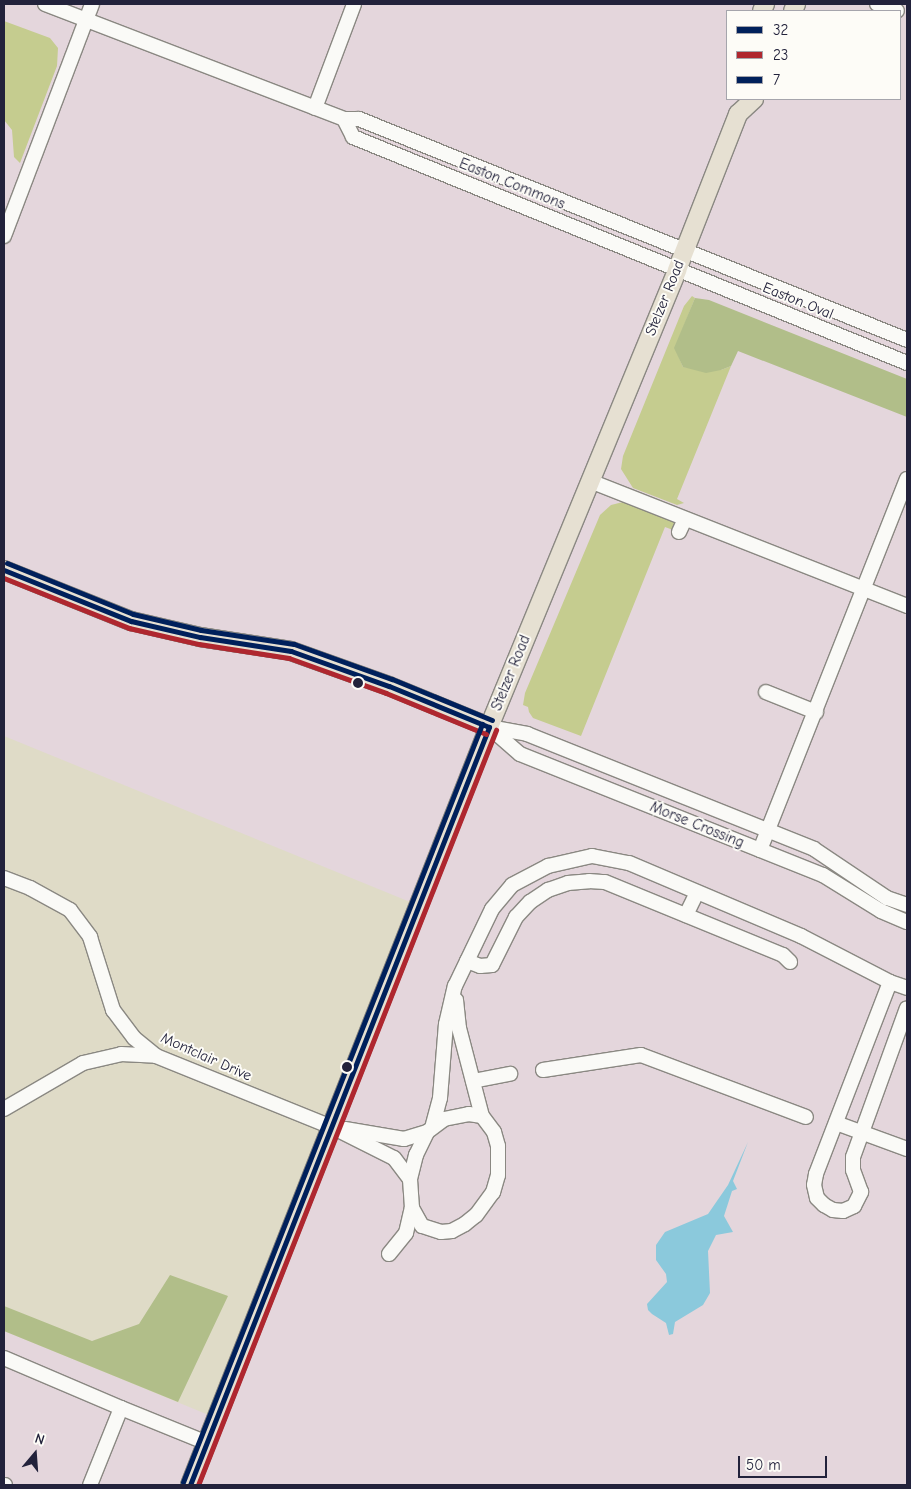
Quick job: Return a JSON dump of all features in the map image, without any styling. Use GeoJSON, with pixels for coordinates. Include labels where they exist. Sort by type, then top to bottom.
{"type":"FeatureCollection","features":[{"type":"Feature","properties":{"kind":"main road","name":"Stelzer Road"},"geometry":{"type":"LineString","coordinates":[[190,1485],[489,727],[677,270],[737,106],[752,100]]}},
{"type":"Feature","properties":{"kind":"main road","name":"Morse Crossing"},"geometry":{"type":"LineString","coordinates":[[4,570],[131,621],[200,637],[291,651],[389,686],[489,727]]}},
{"type":"Feature","properties":{"kind":"street","name":"Easton Commons"},"geometry":{"type":"LineString","coordinates":[[45,4],[344,119],[359,119],[684,250]]}},
{"type":"Feature","properties":{"kind":"street"},"geometry":{"type":"LineString","coordinates":[[4,236],[92,4]]}},
{"type":"Feature","properties":{"kind":"street"},"geometry":{"type":"LineString","coordinates":[[315,108],[354,4]]}},
{"type":"Feature","properties":{"kind":"street"},"geometry":{"type":"LineString","coordinates":[[877,4],[893,10]]}},
{"type":"Feature","properties":{"kind":"street","name":"Easton Commons"},"geometry":{"type":"LineString","coordinates":[[344,119],[353,136],[677,270]]}},
{"type":"Feature","properties":{"kind":"street","name":"Easton Oval"},"geometry":{"type":"LineString","coordinates":[[684,250],[907,340]]}},
{"type":"Feature","properties":{"kind":"street","name":"Easton Oval"},"geometry":{"type":"LineString","coordinates":[[677,270],[907,362]]}},
{"type":"Feature","properties":{"kind":"street"},"geometry":{"type":"LineString","coordinates":[[760,850],[866,589],[907,479]]}},
{"type":"Feature","properties":{"kind":"street"},"geometry":{"type":"LineString","coordinates":[[590,481],[907,606]]}},
{"type":"Feature","properties":{"kind":"street"},"geometry":{"type":"LineString","coordinates":[[679,532],[685,518]]}},
{"type":"Feature","properties":{"kind":"street"},"geometry":{"type":"LineString","coordinates":[[766,692],[816,712]]}},
{"type":"Feature","properties":{"kind":"street","name":"Morse Crossing"},"geometry":{"type":"LineString","coordinates":[[489,727],[527,734],[814,849],[887,898],[907,905]]}},
{"type":"Feature","properties":{"kind":"street","name":"Morse Crossing"},"geometry":{"type":"LineString","coordinates":[[489,727],[520,754],[823,875],[881,911],[907,922]]}},
{"type":"Feature","properties":{"kind":"street"},"geometry":{"type":"LineString","coordinates":[[389,1254],[406,1234],[412,1208],[410,1179],[416,1155],[430,1130],[440,1098],[446,1024],[455,986],[492,909],[512,885],[548,866],[592,856],[629,863],[801,936],[890,982],[907,988]]}},
{"type":"Feature","properties":{"kind":"street","name":"Montclair Drive"},"geometry":{"type":"LineString","coordinates":[[4,878],[30,888],[70,910],[90,937],[113,1010],[134,1038],[156,1056],[332,1127]]}},
{"type":"Feature","properties":{"kind":"street"},"geometry":{"type":"LineString","coordinates":[[468,961],[480,966],[492,965],[516,917],[530,902],[548,890],[568,883],[604,882],[783,955],[790,962]]}},
{"type":"Feature","properties":{"kind":"street"},"geometry":{"type":"LineString","coordinates":[[686,915],[696,892]]}},
{"type":"Feature","properties":{"kind":"street"},"geometry":{"type":"LineString","coordinates":[[890,982],[814,1186],[817,1198],[833,1210],[843,1211],[854,1206],[860,1192],[853,1163],[860,1132],[907,1008]]}},
{"type":"Feature","properties":{"kind":"street"},"geometry":{"type":"LineString","coordinates":[[412,1208],[422,1226],[441,1232],[452,1231],[465,1224],[485,1205],[496,1184],[499,1158],[498,1146],[494,1132],[482,1116],[459,1028],[455,986]]}},
{"type":"Feature","properties":{"kind":"street"},"geometry":{"type":"LineString","coordinates":[[4,1110],[83,1063],[121,1054],[156,1056]]}},
{"type":"Feature","properties":{"kind":"street"},"geometry":{"type":"LineString","coordinates":[[543,1070],[641,1055],[806,1117]]}},
{"type":"Feature","properties":{"kind":"street"},"geometry":{"type":"LineString","coordinates":[[473,1081],[510,1074]]}},
{"type":"Feature","properties":{"kind":"street"},"geometry":{"type":"LineString","coordinates":[[332,1127],[404,1139],[430,1130],[444,1119],[459,1115],[482,1116]]}},
{"type":"Feature","properties":{"kind":"street"},"geometry":{"type":"LineString","coordinates":[[836,1123],[907,1149]]}},
{"type":"Feature","properties":{"kind":"street"},"geometry":{"type":"LineString","coordinates":[[332,1127],[394,1158],[410,1179]]}},
{"type":"Feature","properties":{"kind":"street"},"geometry":{"type":"LineString","coordinates":[[4,1358],[206,1443]]}},
{"type":"Feature","properties":{"kind":"street"},"geometry":{"type":"LineString","coordinates":[[90,1485],[121,1408]]}},
{"type":"Feature","properties":{"kind":"shaded area"},"geometry":{"type":"Polygon","coordinates":[[[4,4],[907,4],[907,1485],[4,1485],[4,1331],[216,1418],[420,906],[4,736],[4,4]]]}},
{"type":"Feature","properties":{"kind":"green space"},"geometry":{"type":"Polygon","coordinates":[[[4,21],[50,38],[58,48],[57,66],[20,163],[14,157],[12,130],[4,120],[4,21]]]}},
{"type":"Feature","properties":{"kind":"green space"},"geometry":{"type":"Polygon","coordinates":[[[692,296],[695,298],[675,348],[683,367],[721,370],[731,366],[677,499],[684,503],[677,505],[633,488],[621,469],[623,456],[684,306],[692,296]]]}},
{"type":"Feature","properties":{"kind":"green space"},"geometry":{"type":"Polygon","coordinates":[[[695,298],[709,300],[907,379],[907,417],[738,351],[731,366],[721,370],[706,373],[683,367],[674,348],[695,298]]]}},
{"type":"Feature","properties":{"kind":"green space"},"geometry":{"type":"Polygon","coordinates":[[[623,502],[632,503],[674,521],[674,526],[673,530],[665,527],[581,736],[533,718],[528,707],[523,705],[525,693],[600,515],[611,505],[623,502]]]}},
{"type":"Feature","properties":{"kind":"green space"},"geometry":{"type":"Polygon","coordinates":[[[170,1275],[228,1296],[178,1402],[4,1331],[4,1306],[92,1341],[139,1324],[170,1275]]]}},
{"type":"Feature","properties":{"kind":"water"},"geometry":{"type":"Polygon","coordinates":[[[748,1142],[733,1181],[737,1189],[732,1191],[724,1216],[733,1232],[716,1235],[708,1251],[710,1293],[703,1305],[675,1322],[673,1334],[669,1335],[666,1323],[648,1310],[647,1304],[667,1282],[666,1274],[656,1260],[656,1245],[665,1232],[708,1214],[728,1185],[748,1142]]]}},
{"type":"Feature","properties":{"kind":"transit line","name":"7"},"geometry":{"type":"LineString","coordinates":[[7,563],[133,614],[201,630],[294,644],[392,679],[492,720]]}},
{"type":"Feature","properties":{"kind":"transit line","name":"32"},"geometry":{"type":"LineString","coordinates":[[4,570],[131,621],[200,637],[291,651],[389,686],[489,727]]}},
{"type":"Feature","properties":{"kind":"transit line","name":"23"},"geometry":{"type":"LineString","coordinates":[[4,578],[129,628],[199,644],[289,658],[386,693],[486,734]]}},
{"type":"Feature","properties":{"kind":"transit line","name":"7"},"geometry":{"type":"LineString","coordinates":[[183,1482],[482,724]]}},
{"type":"Feature","properties":{"kind":"transit line","name":"32"},"geometry":{"type":"LineString","coordinates":[[190,1485],[489,727]]}},
{"type":"Feature","properties":{"kind":"transit line","name":"23"},"geometry":{"type":"LineString","coordinates":[[198,1485],[496,730]]}}]}
